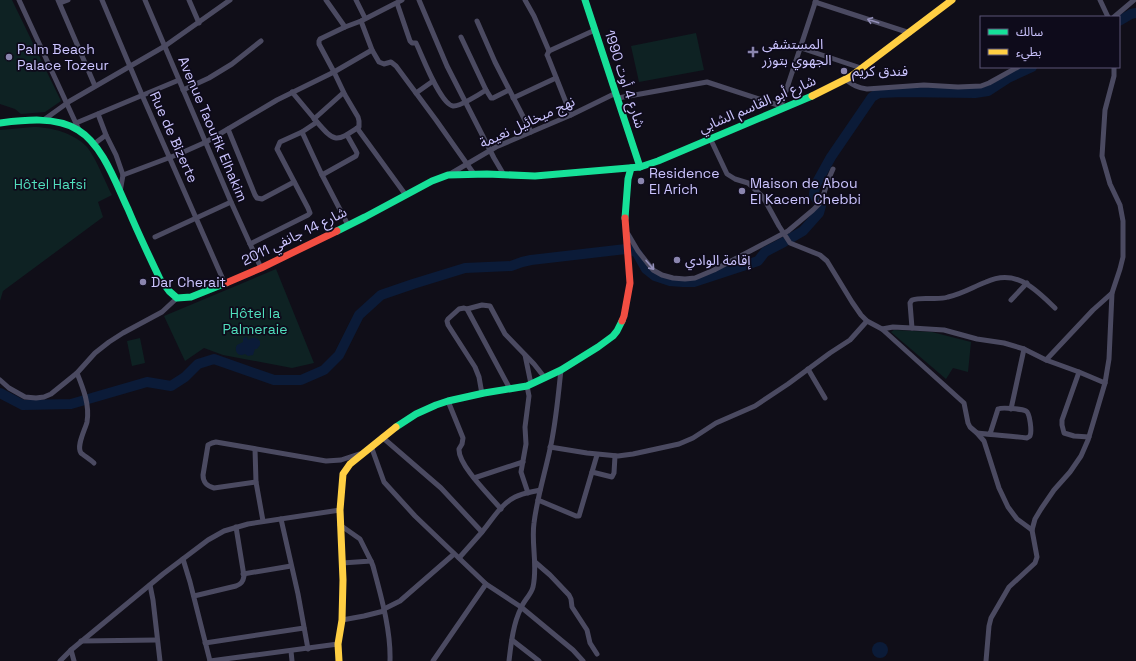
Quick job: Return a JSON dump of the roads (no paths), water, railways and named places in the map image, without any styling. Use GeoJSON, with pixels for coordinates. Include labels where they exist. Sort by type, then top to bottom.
{"type":"FeatureCollection","features":[{"type":"Feature","properties":{"kind":"main road","name":"شارع 4 أوت 1990"},"geometry":{"type":"LineString","coordinates":[[585,0],[642,166]]}},
{"type":"Feature","properties":{"kind":"main road","name":"شارع أبو القاسم الشابي"},"geometry":{"type":"LineString","coordinates":[[642,166],[658,161],[846,80],[952,0]]}},
{"type":"Feature","properties":{"kind":"main road"},"geometry":{"type":"LineString","coordinates":[[0,123],[45,119],[77,126],[94,144],[109,169],[160,279],[169,291],[177,298]]}},
{"type":"Feature","properties":{"kind":"main road","name":"شارع 14 جانفي 2011"},"geometry":{"type":"LineString","coordinates":[[177,298],[191,297],[261,268],[432,181],[448,175],[474,174],[535,176],[642,166]]}},
{"type":"Feature","properties":{"kind":"main road"},"geometry":{"type":"LineString","coordinates":[[339,661],[338,644],[342,620],[340,510],[343,474],[350,464],[371,446],[402,422],[416,414],[448,401],[529,385],[561,370],[606,342],[617,331],[624,316],[628,298],[630,274],[625,220],[627,192],[631,168]]}},
{"type":"Feature","properties":{"kind":"street"},"geometry":{"type":"LineString","coordinates":[[18,0],[77,126],[98,114],[179,80]]}},
{"type":"Feature","properties":{"kind":"street"},"geometry":{"type":"LineString","coordinates":[[68,0],[59,2],[95,86]]}},
{"type":"Feature","properties":{"kind":"street","name":"Rue de Bizerte"},"geometry":{"type":"LineString","coordinates":[[102,0],[224,284]]}},
{"type":"Feature","properties":{"kind":"street","name":"Avenue Taoufik Elhakim"},"geometry":{"type":"LineString","coordinates":[[145,0],[231,202],[261,268]]}},
{"type":"Feature","properties":{"kind":"street"},"geometry":{"type":"LineString","coordinates":[[189,0],[198,23]]}},
{"type":"Feature","properties":{"kind":"street"},"geometry":{"type":"LineString","coordinates":[[45,119],[95,86],[165,46],[230,0]]}},
{"type":"Feature","properties":{"kind":"street"},"geometry":{"type":"LineString","coordinates":[[326,0],[345,27]]}},
{"type":"Feature","properties":{"kind":"street"},"geometry":{"type":"LineString","coordinates":[[356,0],[372,50],[379,62],[384,64],[390,62],[396,66],[474,174]]}},
{"type":"Feature","properties":{"kind":"street"},"geometry":{"type":"LineString","coordinates":[[419,0],[464,102],[504,175]]}},
{"type":"Feature","properties":{"kind":"street"},"geometry":{"type":"LineString","coordinates":[[525,0],[534,16],[549,51],[548,57],[571,115]]}},
{"type":"Feature","properties":{"kind":"street"},"geometry":{"type":"LineString","coordinates":[[1100,0],[1108,16]]}},
{"type":"Feature","properties":{"kind":"street"},"geometry":{"type":"LineString","coordinates":[[1115,16],[1134,0]]}},
{"type":"Feature","properties":{"kind":"street"},"geometry":{"type":"LineString","coordinates":[[292,92],[315,121],[330,136],[339,138],[347,135],[359,127],[359,121],[320,47],[319,41],[399,1],[410,42],[415,42],[417,44],[433,81],[445,102],[456,106],[486,90]]}},
{"type":"Feature","properties":{"kind":"street"},"geometry":{"type":"LineString","coordinates":[[783,106],[815,1],[910,33]]}},
{"type":"Feature","properties":{"kind":"street"},"geometry":{"type":"LineString","coordinates":[[477,20],[495,62],[531,132]]}},
{"type":"Feature","properties":{"kind":"street"},"geometry":{"type":"LineString","coordinates":[[549,51],[595,30]]}},
{"type":"Feature","properties":{"kind":"street"},"geometry":{"type":"LineString","coordinates":[[460,37],[491,98],[509,90]]}},
{"type":"Feature","properties":{"kind":"street"},"geometry":{"type":"LineString","coordinates":[[183,90],[209,78],[232,64],[261,41]]}},
{"type":"Feature","properties":{"kind":"street"},"geometry":{"type":"LineString","coordinates":[[800,48],[861,68]]}},
{"type":"Feature","properties":{"kind":"street"},"geometry":{"type":"LineString","coordinates":[[122,175],[206,142],[292,92],[334,72],[372,50]]}},
{"type":"Feature","properties":{"kind":"street"},"geometry":{"type":"LineString","coordinates":[[846,80],[859,88],[867,89],[924,85],[971,87],[989,83],[1016,68]]}},
{"type":"Feature","properties":{"kind":"street"},"geometry":{"type":"LineString","coordinates":[[986,661],[991,618],[1009,587],[1035,563],[1037,557],[1032,530],[1035,519],[1054,490],[1070,472],[1081,456],[1089,437],[1105,383],[1109,358],[1112,293],[1123,257],[1123,221],[1120,205],[1110,184],[1102,156],[1105,110],[1114,76],[1114,68]]}},
{"type":"Feature","properties":{"kind":"street"},"geometry":{"type":"LineString","coordinates":[[513,98],[556,78]]}},
{"type":"Feature","properties":{"kind":"street"},"geometry":{"type":"LineString","coordinates":[[416,93],[433,81]]}},
{"type":"Feature","properties":{"kind":"street","name":"نهج ميخائيل نعيمة"},"geometry":{"type":"LineString","coordinates":[[448,175],[490,151],[617,96],[707,82],[783,106]]}},
{"type":"Feature","properties":{"kind":"street"},"geometry":{"type":"LineString","coordinates":[[250,244],[310,213],[277,149],[277,146],[282,141],[302,132],[315,121],[343,92]]}},
{"type":"Feature","properties":{"kind":"street"},"geometry":{"type":"LineString","coordinates":[[98,114],[106,136],[116,155],[122,175],[120,192]]}},
{"type":"Feature","properties":{"kind":"street"},"geometry":{"type":"LineString","coordinates":[[357,128],[406,194]]}},
{"type":"Feature","properties":{"kind":"street"},"geometry":{"type":"LineString","coordinates":[[228,129],[254,195],[257,198],[262,199],[294,182]]}},
{"type":"Feature","properties":{"kind":"street"},"geometry":{"type":"LineString","coordinates":[[302,132],[348,225]]}},
{"type":"Feature","properties":{"kind":"street"},"geometry":{"type":"LineString","coordinates":[[322,175],[356,156],[356,151],[347,135]]}},
{"type":"Feature","properties":{"kind":"street"},"geometry":{"type":"LineString","coordinates":[[94,144],[106,136]]}},
{"type":"Feature","properties":{"kind":"street"},"geometry":{"type":"LineString","coordinates":[[710,138],[727,174],[735,179],[748,183],[763,197],[790,242],[820,255],[827,261],[857,310],[867,321],[882,329],[962,400],[966,406],[966,417],[970,427],[984,441],[999,488],[1008,507],[1017,519],[1032,530]]}},
{"type":"Feature","properties":{"kind":"street"},"geometry":{"type":"LineString","coordinates":[[627,234],[653,270],[662,275],[673,278],[695,278],[785,235],[819,204],[834,169]]}},
{"type":"Feature","properties":{"kind":"street"},"geometry":{"type":"LineString","coordinates":[[155,237],[231,202]]}},
{"type":"Feature","properties":{"kind":"street"},"geometry":{"type":"LineString","coordinates":[[912,328],[910,303],[912,300],[920,298],[946,298],[999,278],[1008,277],[1027,283],[1055,308]]}},
{"type":"Feature","properties":{"kind":"street"},"geometry":{"type":"LineString","coordinates":[[1011,300],[1027,283]]}},
{"type":"Feature","properties":{"kind":"street"},"geometry":{"type":"LineString","coordinates":[[1046,360],[1093,310],[1112,293]]}},
{"type":"Feature","properties":{"kind":"street"},"geometry":{"type":"LineString","coordinates":[[0,380],[9,388],[25,397],[36,398],[51,394],[77,373],[95,353],[113,339],[162,312],[177,298]]}},
{"type":"Feature","properties":{"kind":"street"},"geometry":{"type":"LineString","coordinates":[[482,394],[479,377],[475,367],[448,325],[447,321],[460,309],[467,309],[482,305],[490,306],[505,334],[534,364],[545,378]]}},
{"type":"Feature","properties":{"kind":"street"},"geometry":{"type":"LineString","coordinates":[[467,309],[510,389]]}},
{"type":"Feature","properties":{"kind":"street"},"geometry":{"type":"LineString","coordinates":[[550,447],[615,456],[669,447],[693,438],[710,426],[755,406],[788,384],[850,340],[867,321]]}},
{"type":"Feature","properties":{"kind":"street"},"geometry":{"type":"LineString","coordinates":[[882,329],[912,328],[944,330],[1004,343],[1024,349],[1046,360],[1105,383]]}},
{"type":"Feature","properties":{"kind":"street"},"geometry":{"type":"LineString","coordinates":[[1011,409],[1024,349]]}},
{"type":"Feature","properties":{"kind":"street"},"geometry":{"type":"LineString","coordinates":[[525,355],[529,396],[525,427],[526,444],[522,474],[528,493]]}},
{"type":"Feature","properties":{"kind":"street"},"geometry":{"type":"LineString","coordinates":[[808,369],[825,398]]}},
{"type":"Feature","properties":{"kind":"street"},"geometry":{"type":"LineString","coordinates":[[509,661],[512,640],[521,607],[533,587],[535,562],[532,533],[550,447],[561,370]]}},
{"type":"Feature","properties":{"kind":"street"},"geometry":{"type":"LineString","coordinates":[[1080,372],[1064,413],[1062,430],[1064,433],[1089,437]]}},
{"type":"Feature","properties":{"kind":"street"},"geometry":{"type":"LineString","coordinates":[[77,373],[84,391],[87,406],[87,422],[80,448],[81,453],[94,463]]}},
{"type":"Feature","properties":{"kind":"street"},"geometry":{"type":"LineString","coordinates":[[448,401],[463,438],[459,449],[460,457],[474,478],[501,508]]}},
{"type":"Feature","properties":{"kind":"street"},"geometry":{"type":"LineString","coordinates":[[977,433],[1027,438],[1029,437],[1030,432],[1028,412],[1025,410],[998,409],[990,434]]}},
{"type":"Feature","properties":{"kind":"street"},"geometry":{"type":"LineString","coordinates":[[382,437],[441,488],[482,532]]}},
{"type":"Feature","properties":{"kind":"street"},"geometry":{"type":"LineString","coordinates":[[256,482],[214,488],[205,484],[203,475],[208,445],[216,442],[326,461],[341,460],[364,452]]}},
{"type":"Feature","properties":{"kind":"street"},"geometry":{"type":"LineString","coordinates":[[371,446],[382,478],[387,486],[415,516],[486,584],[521,607],[573,650],[583,661]]}},
{"type":"Feature","properties":{"kind":"street"},"geometry":{"type":"LineString","coordinates":[[255,449],[256,482],[263,521]]}},
{"type":"Feature","properties":{"kind":"street"},"geometry":{"type":"LineString","coordinates":[[538,500],[577,517],[580,514],[597,454]]}},
{"type":"Feature","properties":{"kind":"street"},"geometry":{"type":"LineString","coordinates":[[592,472],[612,477],[614,473],[615,456]]}},
{"type":"Feature","properties":{"kind":"street"},"geometry":{"type":"LineString","coordinates":[[474,478],[523,462]]}},
{"type":"Feature","properties":{"kind":"street"},"geometry":{"type":"LineString","coordinates":[[459,558],[501,508],[514,497],[540,490]]}},
{"type":"Feature","properties":{"kind":"street"},"geometry":{"type":"LineString","coordinates":[[60,661],[71,650],[163,574],[208,540],[224,531],[263,521],[340,510]]}},
{"type":"Feature","properties":{"kind":"street"},"geometry":{"type":"LineString","coordinates":[[281,519],[308,649]]}},
{"type":"Feature","properties":{"kind":"street"},"geometry":{"type":"LineString","coordinates":[[340,525],[360,539],[373,566],[384,610],[390,661]]}},
{"type":"Feature","properties":{"kind":"street"},"geometry":{"type":"LineString","coordinates":[[194,596],[240,584],[243,581],[236,527]]}},
{"type":"Feature","properties":{"kind":"street"},"geometry":{"type":"LineString","coordinates":[[342,620],[364,616],[384,610],[400,601],[454,554]]}},
{"type":"Feature","properties":{"kind":"street"},"geometry":{"type":"LineString","coordinates":[[183,560],[194,596],[210,661],[338,644]]}},
{"type":"Feature","properties":{"kind":"street"},"geometry":{"type":"LineString","coordinates":[[342,563],[371,561]]}},
{"type":"Feature","properties":{"kind":"street"},"geometry":{"type":"LineString","coordinates":[[535,562],[569,594],[572,607],[587,630],[590,643],[597,654]]}},
{"type":"Feature","properties":{"kind":"street"},"geometry":{"type":"LineString","coordinates":[[243,574],[291,566]]}},
{"type":"Feature","properties":{"kind":"street"},"geometry":{"type":"LineString","coordinates":[[433,661],[486,584]]}},
{"type":"Feature","properties":{"kind":"street"},"geometry":{"type":"LineString","coordinates":[[150,585],[160,661]]}},
{"type":"Feature","properties":{"kind":"street"},"geometry":{"type":"LineString","coordinates":[[205,643],[304,628]]}},
{"type":"Feature","properties":{"kind":"street"},"geometry":{"type":"LineString","coordinates":[[81,642],[157,640]]}},
{"type":"Feature","properties":{"kind":"street"},"geometry":{"type":"LineString","coordinates":[[512,640],[539,661]]}},
{"type":"Feature","properties":{"kind":"street"},"geometry":{"type":"LineString","coordinates":[[71,650],[74,661]]}},
{"type":"Feature","properties":{"kind":"street"},"geometry":{"type":"LineString","coordinates":[[291,651],[292,661]]}},
{"type":"Feature","properties":{"kind":"water"},"geometry":{"type":"Polygon","coordinates":[[[247,337],[248,340],[256,338],[260,341],[260,345],[257,349],[255,349],[253,355],[239,355],[236,351],[236,347],[243,342],[243,338],[247,337]]]}},
{"type":"Feature","properties":{"kind":"water"},"geometry":{"type":"Polygon","coordinates":[[[877,642],[883,642],[888,647],[886,656],[883,658],[877,658],[872,653],[872,647],[877,642]]]}},
{"type":"Feature","properties":{"kind":"waterway"},"geometry":{"type":"LineString","coordinates":[[1120,20],[1136,13]]}},
{"type":"Feature","properties":{"kind":"waterway"},"geometry":{"type":"LineString","coordinates":[[0,393],[23,405],[71,404],[147,382],[171,386],[185,377],[198,364],[214,359],[274,380],[301,380],[324,370],[339,355],[359,315],[381,295],[465,268],[511,266],[531,260],[626,249],[637,253],[646,269],[655,276],[670,281],[694,282],[758,261],[765,252],[803,231],[819,213],[821,206],[814,195],[815,186],[831,157],[872,97],[879,93],[975,93],[988,91],[1008,78],[1030,68]]}},
{"type":"Feature","properties":{"kind":"place","name":"المستشفى الجهوي بتوزر"},"geometry":{"type":"Point","coordinates":[753,52]}},
{"type":"Feature","properties":{"kind":"place","name":"Palm Beach Palace Tozeur"},"geometry":{"type":"Point","coordinates":[9,57]}},
{"type":"Feature","properties":{"kind":"place","name":"فندق كريم"},"geometry":{"type":"Point","coordinates":[844,71]}},
{"type":"Feature","properties":{"kind":"place","name":"Residence El Arich"},"geometry":{"type":"Point","coordinates":[641,181]}},
{"type":"Feature","properties":{"kind":"place","name":"Maison de Abou El Kacem Chebbi"},"geometry":{"type":"Point","coordinates":[742,191]}},
{"type":"Feature","properties":{"kind":"place","name":"إقامة الوادي"},"geometry":{"type":"Point","coordinates":[677,260]}},
{"type":"Feature","properties":{"kind":"place","name":"Dar Cherait"},"geometry":{"type":"Point","coordinates":[143,282]}},
{"type":"Feature","properties":{"kind":"park label","name":"Hôtel Hafsi"},"geometry":{"type":"Point","coordinates":[50,184]}},
{"type":"Feature","properties":{"kind":"park label","name":"Hôtel la Palmeraie"},"geometry":{"type":"Point","coordinates":[255,322]}}]}
